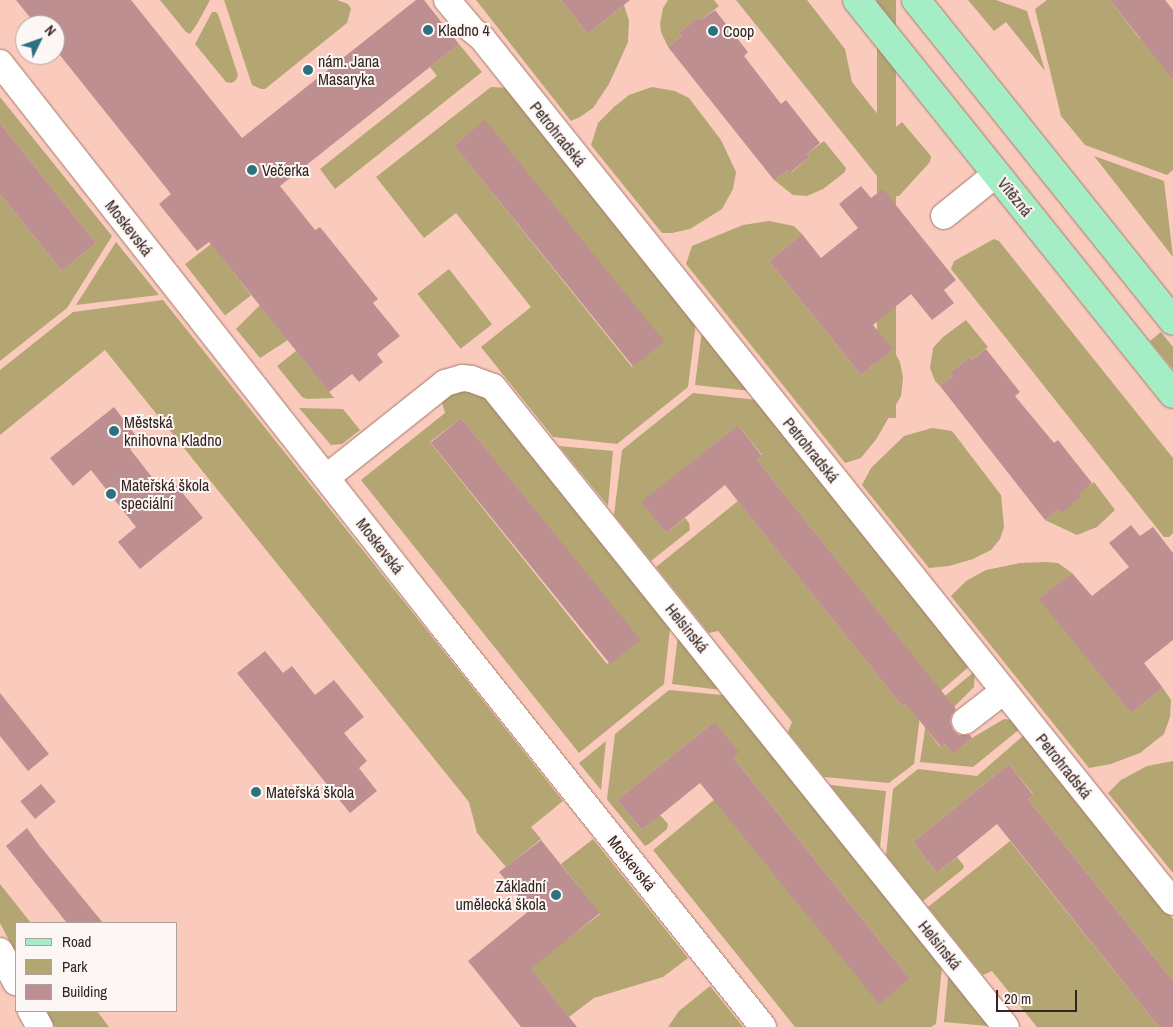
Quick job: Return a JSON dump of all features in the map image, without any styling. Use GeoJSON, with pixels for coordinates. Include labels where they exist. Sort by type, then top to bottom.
{"type":"FeatureCollection","features":[{"type":"Feature","properties":{"kind":"main road","name":"Vítězná"},"geometry":{"type":"LineString","coordinates":[[857,0],[1173,394]]}},
{"type":"Feature","properties":{"kind":"main road"},"geometry":{"type":"LineString","coordinates":[[916,0],[1173,321]]}},
{"type":"Feature","properties":{"kind":"street","name":"Petrohradská"},"geometry":{"type":"LineString","coordinates":[[447,0],[471,29],[482,38],[1173,902]]}},
{"type":"Feature","properties":{"kind":"street","name":"Moskevská"},"geometry":{"type":"LineString","coordinates":[[0,63],[441,624],[763,1027]]}},
{"type":"Feature","properties":{"kind":"street"},"geometry":{"type":"LineString","coordinates":[[944,216],[996,174]]}},
{"type":"Feature","properties":{"kind":"street","name":"Helsinská"},"geometry":{"type":"LineString","coordinates":[[327,477],[445,383],[462,378],[471,379],[493,387],[1006,1027]]}},
{"type":"Feature","properties":{"kind":"street"},"geometry":{"type":"LineString","coordinates":[[965,721],[1004,691]]}},
{"type":"Feature","properties":{"kind":"street"},"geometry":{"type":"LineString","coordinates":[[0,951],[15,980]]}},
{"type":"Feature","properties":{"kind":"street"},"geometry":{"type":"LineString","coordinates":[[32,1012],[40,1027]]}},
{"type":"Feature","properties":{"kind":"green space"},"geometry":{"type":"Polygon","coordinates":[[[160,0],[210,0],[190,34],[186,32],[160,0]]]}},
{"type":"Feature","properties":{"kind":"green space"},"geometry":{"type":"Polygon","coordinates":[[[224,0],[337,0],[348,4],[351,9],[347,23],[265,89],[261,89],[252,85],[224,0]]]}},
{"type":"Feature","properties":{"kind":"green space"},"geometry":{"type":"Polygon","coordinates":[[[476,0],[561,0],[588,34],[624,5],[629,21],[628,42],[609,84],[593,108],[571,121],[476,0]]]}},
{"type":"Feature","properties":{"kind":"green space"},"geometry":{"type":"Polygon","coordinates":[[[668,0],[714,0],[719,6],[701,20],[698,17],[679,33],[682,36],[668,47],[661,32],[660,24],[663,8],[668,0]]]}},
{"type":"Feature","properties":{"kind":"green space"},"geometry":{"type":"Polygon","coordinates":[[[736,0],[807,0],[845,49],[852,82],[891,131],[902,122],[931,156],[930,162],[899,196],[893,196],[736,0]]]}},
{"type":"Feature","properties":{"kind":"green space"},"geometry":{"type":"Polygon","coordinates":[[[877,0],[896,0],[896,418],[877,418],[877,0]]]}},
{"type":"Feature","properties":{"kind":"green space"},"geometry":{"type":"Polygon","coordinates":[[[968,0],[996,0],[1027,11],[1045,71],[1006,22],[994,31],[968,0]]]}},
{"type":"Feature","properties":{"kind":"green space"},"geometry":{"type":"Polygon","coordinates":[[[1047,0],[1110,0],[1140,39],[1142,37],[1173,80],[1173,170],[1167,175],[1085,145],[1061,116],[1035,9],[1047,0]]]}},
{"type":"Feature","properties":{"kind":"green space"},"geometry":{"type":"Polygon","coordinates":[[[212,12],[218,14],[238,75],[232,83],[226,82],[195,44],[212,12]]]}},
{"type":"Feature","properties":{"kind":"green space"},"geometry":{"type":"Polygon","coordinates":[[[459,44],[482,72],[335,189],[320,169],[437,76],[430,67],[459,44]]]}},
{"type":"Feature","properties":{"kind":"green space"},"geometry":{"type":"Polygon","coordinates":[[[491,87],[508,88],[696,322],[688,387],[617,444],[553,437],[481,347],[531,307],[456,213],[424,238],[376,177],[491,87]],[[485,121],[454,145],[632,367],[662,342],[485,121]]]}},
{"type":"Feature","properties":{"kind":"green space"},"geometry":{"type":"Polygon","coordinates":[[[652,87],[675,91],[689,98],[721,140],[736,172],[733,189],[722,209],[690,229],[672,233],[662,233],[591,145],[598,123],[614,107],[629,95],[652,87]]]}},
{"type":"Feature","properties":{"kind":"green space"},"geometry":{"type":"Polygon","coordinates":[[[0,97],[112,236],[67,308],[0,361],[0,194],[62,271],[96,243],[0,123],[0,97]]]}},
{"type":"Feature","properties":{"kind":"green space"},"geometry":{"type":"Polygon","coordinates":[[[824,141],[846,168],[845,172],[823,189],[807,196],[793,195],[774,180],[788,170],[791,173],[809,157],[807,154],[824,141]]]}},
{"type":"Feature","properties":{"kind":"green space"},"geometry":{"type":"Polygon","coordinates":[[[1094,156],[1164,181],[1173,257],[1094,156]]]}},
{"type":"Feature","properties":{"kind":"green space"},"geometry":{"type":"Polygon","coordinates":[[[769,221],[794,226],[802,234],[769,261],[861,375],[893,349],[900,362],[903,378],[901,396],[877,438],[861,458],[845,463],[686,264],[692,246],[743,225],[769,221]]]}},
{"type":"Feature","properties":{"kind":"green space"},"geometry":{"type":"Polygon","coordinates":[[[994,239],[999,241],[1173,458],[1173,533],[1169,537],[1164,537],[951,269],[954,261],[994,239]]]}},
{"type":"Feature","properties":{"kind":"green space"},"geometry":{"type":"Polygon","coordinates":[[[116,242],[159,295],[76,305],[116,242]]]}},
{"type":"Feature","properties":{"kind":"green space"},"geometry":{"type":"Polygon","coordinates":[[[211,244],[251,295],[225,316],[185,264],[211,244]]]}},
{"type":"Feature","properties":{"kind":"green space"},"geometry":{"type":"Polygon","coordinates":[[[449,269],[492,324],[461,349],[417,294],[449,269]]]}},
{"type":"Feature","properties":{"kind":"green space"},"geometry":{"type":"Polygon","coordinates":[[[163,300],[563,801],[531,827],[541,839],[506,867],[477,833],[469,802],[105,350],[0,435],[0,370],[73,312],[163,300]]]}},
{"type":"Feature","properties":{"kind":"green space"},"geometry":{"type":"Polygon","coordinates":[[[260,305],[288,340],[260,358],[236,329],[260,305]]]}},
{"type":"Feature","properties":{"kind":"green space"},"geometry":{"type":"Polygon","coordinates":[[[966,320],[988,347],[972,360],[970,357],[951,372],[953,376],[940,386],[935,381],[930,368],[933,348],[943,337],[966,320]]]}},
{"type":"Feature","properties":{"kind":"green space"},"geometry":{"type":"Polygon","coordinates":[[[702,330],[751,391],[695,385],[702,330]]]}},
{"type":"Feature","properties":{"kind":"green space"},"geometry":{"type":"Polygon","coordinates":[[[1161,332],[1173,347],[1173,369],[1150,341],[1161,332]]]}},
{"type":"Feature","properties":{"kind":"green space"},"geometry":{"type":"Polygon","coordinates":[[[296,351],[334,398],[307,399],[302,397],[277,366],[296,351]]]}},
{"type":"Feature","properties":{"kind":"green space"},"geometry":{"type":"Polygon","coordinates":[[[479,388],[671,619],[664,684],[579,753],[361,480],[445,413],[440,395],[479,388]],[[461,418],[430,442],[607,664],[639,639],[461,418]]]}},
{"type":"Feature","properties":{"kind":"green space"},"geometry":{"type":"Polygon","coordinates":[[[693,393],[757,400],[971,665],[921,708],[914,764],[889,783],[824,777],[788,732],[792,722],[718,631],[709,633],[656,567],[738,501],[903,707],[934,682],[757,460],[762,455],[738,425],[642,502],[666,533],[685,518],[689,523],[690,530],[651,561],[614,515],[622,450],[693,393]]]}},
{"type":"Feature","properties":{"kind":"green space"},"geometry":{"type":"Polygon","coordinates":[[[299,408],[343,409],[360,430],[342,444],[331,445],[299,408]]]}},
{"type":"Feature","properties":{"kind":"green space"},"geometry":{"type":"Polygon","coordinates":[[[932,428],[952,431],[1001,495],[1004,527],[1000,539],[991,550],[973,559],[949,566],[929,568],[862,485],[871,468],[904,436],[932,428]]]}},
{"type":"Feature","properties":{"kind":"green space"},"geometry":{"type":"Polygon","coordinates":[[[559,446],[613,451],[608,506],[559,446]]]}},
{"type":"Feature","properties":{"kind":"green space"},"geometry":{"type":"Polygon","coordinates":[[[1094,482],[1115,510],[1097,527],[1077,535],[1045,520],[1059,509],[1062,512],[1081,497],[1078,494],[1094,482]]]}},
{"type":"Feature","properties":{"kind":"green space"},"geometry":{"type":"Polygon","coordinates":[[[1020,563],[1058,563],[1072,573],[1040,599],[1131,713],[1163,688],[1171,700],[1170,717],[1164,734],[1140,753],[1111,764],[1089,768],[951,596],[966,581],[986,570],[1020,563]]]}},
{"type":"Feature","properties":{"kind":"green space"},"geometry":{"type":"Polygon","coordinates":[[[679,628],[729,691],[672,684],[679,628]]]}},
{"type":"Feature","properties":{"kind":"green space"},"geometry":{"type":"Polygon","coordinates":[[[975,671],[974,687],[927,730],[940,747],[945,744],[953,754],[972,738],[1004,719],[1012,720],[1020,729],[973,767],[920,762],[928,710],[975,671]]]}},
{"type":"Feature","properties":{"kind":"green space"},"geometry":{"type":"Polygon","coordinates":[[[669,690],[733,696],[943,958],[936,1024],[931,1027],[795,1027],[653,850],[715,799],[879,1003],[910,979],[733,757],[714,722],[617,800],[642,830],[660,815],[668,824],[667,829],[649,844],[645,846],[609,802],[607,799],[615,734],[669,690]]]}},
{"type":"Feature","properties":{"kind":"green space"},"geometry":{"type":"Polygon","coordinates":[[[1025,734],[1173,919],[1173,981],[1028,799],[1033,794],[1009,764],[913,842],[937,873],[957,857],[964,866],[963,869],[923,901],[886,855],[893,789],[918,769],[977,776],[1025,734]]]}},
{"type":"Feature","properties":{"kind":"green space"},"geometry":{"type":"Polygon","coordinates":[[[606,741],[601,790],[579,763],[606,741]]]}},
{"type":"Feature","properties":{"kind":"green space"},"geometry":{"type":"Polygon","coordinates":[[[1173,761],[1173,873],[1108,793],[1121,780],[1147,766],[1173,761]]]}},
{"type":"Feature","properties":{"kind":"green space"},"geometry":{"type":"Polygon","coordinates":[[[830,785],[886,791],[880,847],[830,785]]]}},
{"type":"Feature","properties":{"kind":"green space"},"geometry":{"type":"Polygon","coordinates":[[[593,839],[688,958],[663,977],[594,998],[569,1017],[530,968],[600,914],[561,864],[593,839]]]}},
{"type":"Feature","properties":{"kind":"green space"},"geometry":{"type":"Polygon","coordinates":[[[1010,841],[1159,1027],[1037,1027],[992,971],[983,975],[928,907],[1010,841]]]}},
{"type":"Feature","properties":{"kind":"green space"},"geometry":{"type":"Polygon","coordinates":[[[0,884],[30,922],[15,922],[15,952],[0,923],[0,884]]]}},
{"type":"Feature","properties":{"kind":"green space"},"geometry":{"type":"Polygon","coordinates":[[[949,966],[998,1027],[944,1022],[949,966]]]}},
{"type":"Feature","properties":{"kind":"green space"},"geometry":{"type":"Polygon","coordinates":[[[710,986],[743,1027],[668,1027],[679,1011],[710,986]]]}},
{"type":"Feature","properties":{"kind":"green space"},"geometry":{"type":"Polygon","coordinates":[[[47,1012],[98,1012],[109,1027],[55,1027],[47,1012]]]}},
{"type":"Feature","properties":{"kind":"building"},"geometry":{"type":"Polygon","coordinates":[[[16,0],[131,0],[242,138],[416,0],[424,0],[459,44],[280,186],[315,230],[320,227],[378,299],[373,303],[400,336],[377,354],[383,362],[359,382],[352,374],[329,392],[209,242],[197,251],[159,204],[171,194],[65,62],[65,15],[28,15],[16,0]]]}},
{"type":"Feature","properties":{"kind":"building"},"geometry":{"type":"Polygon","coordinates":[[[561,0],[630,0],[588,34],[561,0]]]}},
{"type":"Feature","properties":{"kind":"building"},"geometry":{"type":"Polygon","coordinates":[[[1110,0],[1165,0],[1173,10],[1173,80],[1110,0]]]}},
{"type":"Feature","properties":{"kind":"building"},"geometry":{"type":"Polygon","coordinates":[[[715,10],[748,52],[744,56],[781,104],[786,100],[820,143],[807,154],[809,157],[790,173],[788,170],[774,180],[668,47],[682,36],[679,33],[698,17],[701,20],[715,10]]]}},
{"type":"Feature","properties":{"kind":"building"},"geometry":{"type":"Polygon","coordinates":[[[485,120],[664,341],[633,367],[454,145],[485,120]]]}},
{"type":"Feature","properties":{"kind":"building"},"geometry":{"type":"Polygon","coordinates":[[[0,123],[96,243],[62,271],[0,194],[0,123]]]}},
{"type":"Feature","properties":{"kind":"building"},"geometry":{"type":"Polygon","coordinates":[[[861,186],[871,198],[883,189],[956,280],[944,290],[954,303],[932,320],[911,294],[873,325],[893,349],[861,375],[769,261],[802,234],[821,258],[858,228],[839,204],[861,186]]]}},
{"type":"Feature","properties":{"kind":"building"},"geometry":{"type":"Polygon","coordinates":[[[986,349],[1020,392],[1015,396],[1054,443],[1058,440],[1092,483],[1079,495],[1081,497],[1062,513],[1059,509],[1045,520],[940,386],[953,376],[951,372],[970,357],[972,360],[986,349]]]}},
{"type":"Feature","properties":{"kind":"building"},"geometry":{"type":"Polygon","coordinates":[[[114,407],[140,441],[130,449],[165,494],[176,485],[203,518],[140,569],[118,542],[136,527],[91,470],[73,486],[50,458],[114,407]]]}},
{"type":"Feature","properties":{"kind":"building"},"geometry":{"type":"Polygon","coordinates":[[[461,418],[640,639],[610,664],[431,443],[461,418]]]}},
{"type":"Feature","properties":{"kind":"building"},"geometry":{"type":"Polygon","coordinates":[[[738,425],[762,456],[757,460],[956,709],[951,716],[950,722],[953,730],[959,735],[970,735],[972,738],[953,754],[945,744],[941,747],[906,704],[903,707],[725,485],[666,533],[641,502],[738,425]]]}},
{"type":"Feature","properties":{"kind":"building"},"geometry":{"type":"Polygon","coordinates":[[[1131,525],[1140,536],[1153,527],[1173,553],[1173,640],[1144,663],[1163,688],[1131,713],[1039,599],[1072,573],[1092,596],[1129,567],[1109,543],[1131,525]]]}},
{"type":"Feature","properties":{"kind":"building"},"geometry":{"type":"Polygon","coordinates":[[[265,651],[283,673],[292,666],[315,695],[334,680],[364,717],[344,733],[367,761],[359,768],[377,791],[350,813],[237,673],[265,651]]]}},
{"type":"Feature","properties":{"kind":"building"},"geometry":{"type":"Polygon","coordinates":[[[0,693],[49,754],[28,771],[0,736],[0,693]]]}},
{"type":"Feature","properties":{"kind":"building"},"geometry":{"type":"Polygon","coordinates":[[[714,722],[739,752],[733,757],[910,979],[879,1004],[700,783],[642,830],[617,800],[714,722]]]}},
{"type":"Feature","properties":{"kind":"building"},"geometry":{"type":"Polygon","coordinates":[[[1009,764],[1033,795],[1028,799],[1173,981],[1173,1027],[1159,1027],[997,824],[937,873],[913,842],[1009,764]]]}},
{"type":"Feature","properties":{"kind":"building"},"geometry":{"type":"Polygon","coordinates":[[[41,784],[56,802],[35,819],[20,801],[41,784]]]}},
{"type":"Feature","properties":{"kind":"building"},"geometry":{"type":"Polygon","coordinates":[[[27,828],[102,922],[66,922],[6,846],[27,828]]]}},
{"type":"Feature","properties":{"kind":"building"},"geometry":{"type":"Polygon","coordinates":[[[541,840],[600,913],[531,969],[577,1027],[521,1027],[468,961],[530,910],[499,872],[541,840]]]}},
{"type":"Feature","properties":{"kind":"place","name":"Kladno 4"},"geometry":{"type":"Point","coordinates":[428,30]}},
{"type":"Feature","properties":{"kind":"place","name":"Coop"},"geometry":{"type":"Point","coordinates":[713,31]}},
{"type":"Feature","properties":{"kind":"place","name":"nám. Jana Masaryka"},"geometry":{"type":"Point","coordinates":[308,70]}},
{"type":"Feature","properties":{"kind":"place","name":"Večerka"},"geometry":{"type":"Point","coordinates":[252,170]}},
{"type":"Feature","properties":{"kind":"place","name":"Městská knihovna Kladno"},"geometry":{"type":"Point","coordinates":[114,431]}},
{"type":"Feature","properties":{"kind":"place","name":"Mateřská škola speciální"},"geometry":{"type":"Point","coordinates":[111,494]}},
{"type":"Feature","properties":{"kind":"place","name":"Mateřská škola"},"geometry":{"type":"Point","coordinates":[256,792]}},
{"type":"Feature","properties":{"kind":"place","name":"Základní umělecká škola"},"geometry":{"type":"Point","coordinates":[556,895]}}]}
